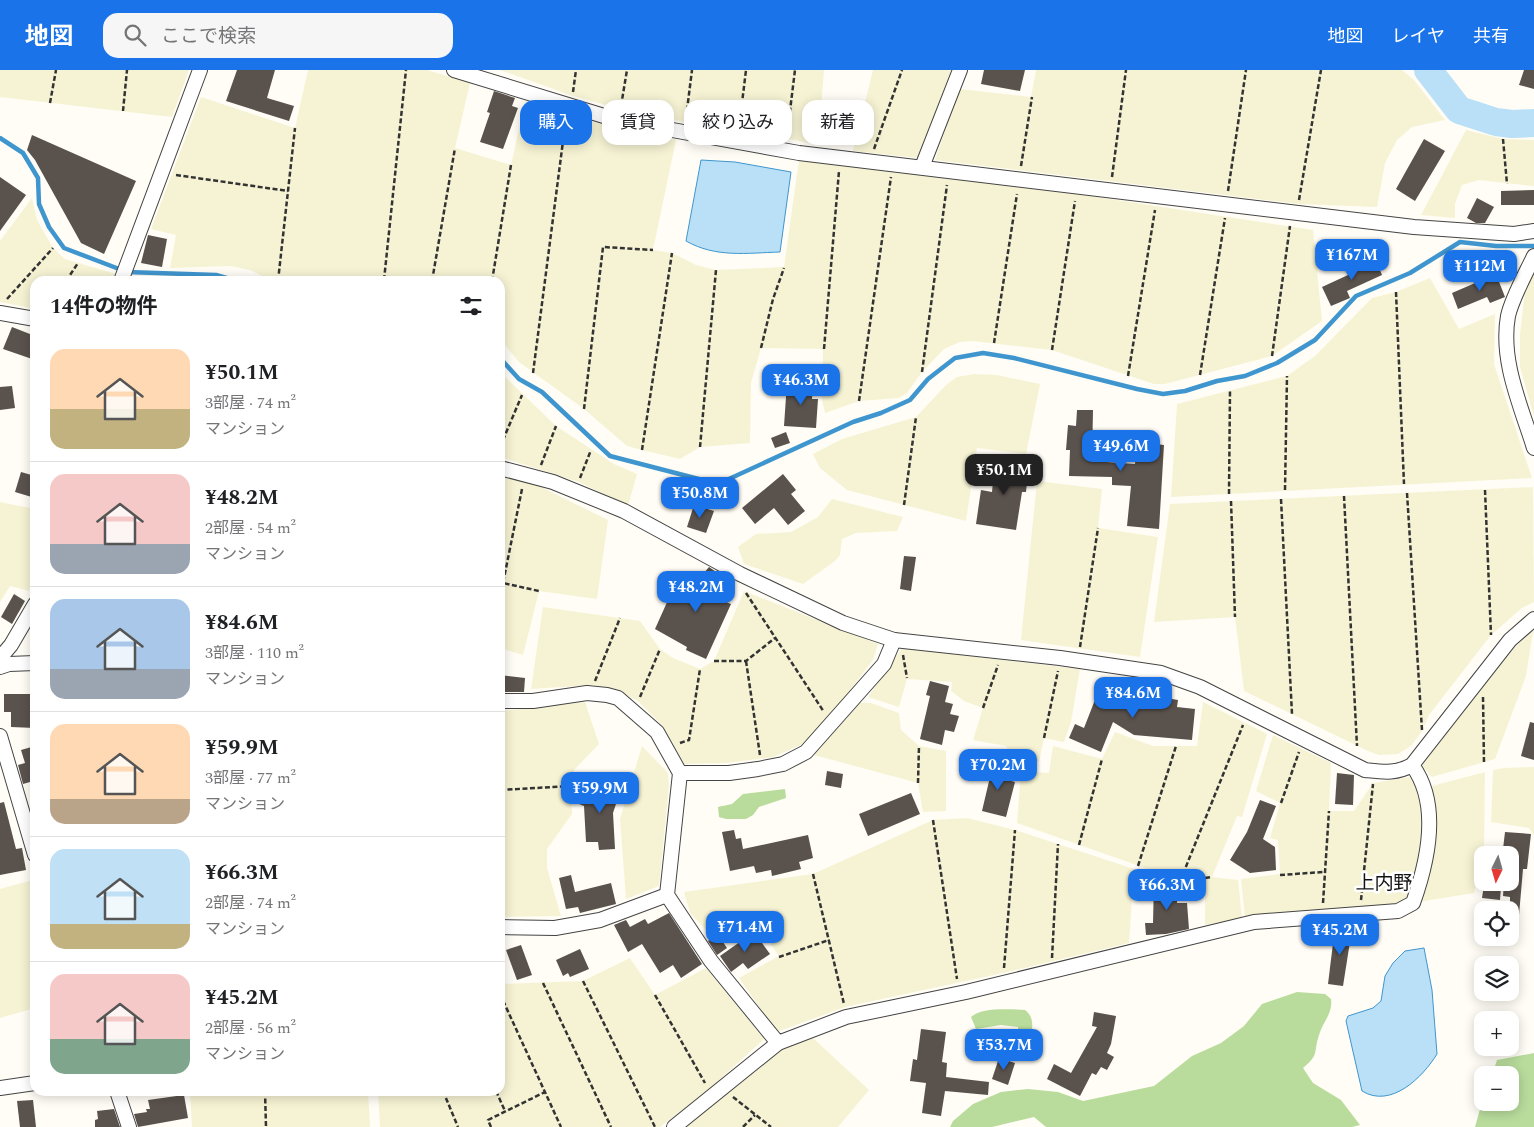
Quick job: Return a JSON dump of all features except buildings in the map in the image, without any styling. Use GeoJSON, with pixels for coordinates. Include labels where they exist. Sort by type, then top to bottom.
{"type":"FeatureCollection","features":[{"type":"Feature","properties":{"kind":"street"},"geometry":{"type":"LineString","coordinates":[[123,276],[200,70]]}},
{"type":"Feature","properties":{"kind":"street"},"geometry":{"type":"LineString","coordinates":[[454,70],[617,120],[799,153],[1414,227],[1514,234],[1534,231]]}},
{"type":"Feature","properties":{"kind":"street"},"geometry":{"type":"LineString","coordinates":[[922,167],[960,70]]}},
{"type":"Feature","properties":{"kind":"street"},"geometry":{"type":"LineString","coordinates":[[1534,256],[1508,315],[1506,355],[1534,448]]}},
{"type":"Feature","properties":{"kind":"street"},"geometry":{"type":"LineString","coordinates":[[2,308],[30,317]]}},
{"type":"Feature","properties":{"kind":"street"},"geometry":{"type":"LineString","coordinates":[[505,469],[553,482],[624,511],[740,574],[843,623],[898,644],[1060,658],[1161,673],[1200,687],[1365,770],[1390,773],[1401,771],[1412,765],[1510,640],[1534,619]]}},
{"type":"Feature","properties":{"kind":"street"},"geometry":{"type":"LineString","coordinates":[[0,658],[11,645],[30,613]]}},
{"type":"Feature","properties":{"kind":"street"},"geometry":{"type":"LineString","coordinates":[[680,774],[729,773],[783,764],[806,752],[884,664],[898,644]]}},
{"type":"Feature","properties":{"kind":"street"},"geometry":{"type":"LineString","coordinates":[[0,667],[9,664],[30,663]]}},
{"type":"Feature","properties":{"kind":"street"},"geometry":{"type":"LineString","coordinates":[[505,701],[533,701],[587,693],[618,698],[657,732],[680,774],[667,895],[711,961],[778,1043]]}},
{"type":"Feature","properties":{"kind":"street"},"geometry":{"type":"LineString","coordinates":[[0,736],[30,838]]}},
{"type":"Feature","properties":{"kind":"street"},"geometry":{"type":"LineString","coordinates":[[674,1127],[778,1043],[846,1017],[966,992],[1254,922],[1398,911],[1413,903],[1424,872],[1430,809],[1424,785],[1412,765]]}},
{"type":"Feature","properties":{"kind":"street"},"geometry":{"type":"LineString","coordinates":[[505,927],[555,928],[600,920],[667,895]]}},
{"type":"Feature","properties":{"kind":"street"},"geometry":{"type":"LineString","coordinates":[[0,1088],[30,1084]]}},
{"type":"Feature","properties":{"kind":"street"},"geometry":{"type":"LineString","coordinates":[[119,1096],[129,1127]]}},
{"type":"Feature","properties":{"kind":"path"},"geometry":{"type":"LineString","coordinates":[[50,103],[56,70]]}},
{"type":"Feature","properties":{"kind":"path"},"geometry":{"type":"LineString","coordinates":[[123,111],[127,70]]}},
{"type":"Feature","properties":{"kind":"path"},"geometry":{"type":"LineString","coordinates":[[384,276],[406,70]]}},
{"type":"Feature","properties":{"kind":"path"},"geometry":{"type":"LineString","coordinates":[[573,96],[576,70]]}},
{"type":"Feature","properties":{"kind":"path"},"geometry":{"type":"LineString","coordinates":[[622,100],[627,70]]}},
{"type":"Feature","properties":{"kind":"path"},"geometry":{"type":"LineString","coordinates":[[688,100],[692,70]]}},
{"type":"Feature","properties":{"kind":"path"},"geometry":{"type":"LineString","coordinates":[[742,100],[746,70]]}},
{"type":"Feature","properties":{"kind":"path"},"geometry":{"type":"LineString","coordinates":[[791,100],[795,70]]}},
{"type":"Feature","properties":{"kind":"path"},"geometry":{"type":"LineString","coordinates":[[873,153],[902,70]]}},
{"type":"Feature","properties":{"kind":"path"},"geometry":{"type":"LineString","coordinates":[[1111,181],[1126,70]]}},
{"type":"Feature","properties":{"kind":"path"},"geometry":{"type":"LineString","coordinates":[[1228,195],[1246,70]]}},
{"type":"Feature","properties":{"kind":"path"},"geometry":{"type":"LineString","coordinates":[[1298,204],[1321,70]]}},
{"type":"Feature","properties":{"kind":"path"},"geometry":{"type":"LineString","coordinates":[[1021,170],[1032,97]]}},
{"type":"Feature","properties":{"kind":"path"},"geometry":{"type":"LineString","coordinates":[[279,276],[295,128]]}},
{"type":"Feature","properties":{"kind":"path"},"geometry":{"type":"LineString","coordinates":[[1503,139],[1506,184]]}},
{"type":"Feature","properties":{"kind":"path"},"geometry":{"type":"LineString","coordinates":[[533,373],[562,145]]}},
{"type":"Feature","properties":{"kind":"path"},"geometry":{"type":"LineString","coordinates":[[433,276],[455,148]]}},
{"type":"Feature","properties":{"kind":"path"},"geometry":{"type":"LineString","coordinates":[[824,349],[840,164]]}},
{"type":"Feature","properties":{"kind":"path"},"geometry":{"type":"LineString","coordinates":[[493,276],[511,166]]}},
{"type":"Feature","properties":{"kind":"path"},"geometry":{"type":"LineString","coordinates":[[859,401],[892,171]]}},
{"type":"Feature","properties":{"kind":"path"},"geometry":{"type":"LineString","coordinates":[[172,174],[288,191]]}},
{"type":"Feature","properties":{"kind":"path"},"geometry":{"type":"LineString","coordinates":[[922,372],[948,178]]}},
{"type":"Feature","properties":{"kind":"path"},"geometry":{"type":"LineString","coordinates":[[994,343],[1018,186]]}},
{"type":"Feature","properties":{"kind":"path"},"geometry":{"type":"LineString","coordinates":[[1052,350],[1076,194]]}},
{"type":"Feature","properties":{"kind":"path"},"geometry":{"type":"LineString","coordinates":[[1128,376],[1156,206]]}},
{"type":"Feature","properties":{"kind":"path"},"geometry":{"type":"LineString","coordinates":[[1200,374],[1225,217]]}},
{"type":"Feature","properties":{"kind":"path"},"geometry":{"type":"LineString","coordinates":[[1272,356],[1290,226]]}},
{"type":"Feature","properties":{"kind":"path"},"geometry":{"type":"LineString","coordinates":[[584,409],[603,247],[653,250]]}},
{"type":"Feature","properties":{"kind":"path"},"geometry":{"type":"LineString","coordinates":[[2,308],[52,248]]}},
{"type":"Feature","properties":{"kind":"path"},"geometry":{"type":"LineString","coordinates":[[642,450],[672,253]]}},
{"type":"Feature","properties":{"kind":"path"},"geometry":{"type":"LineString","coordinates":[[69,276],[78,263]]}},
{"type":"Feature","properties":{"kind":"path"},"geometry":{"type":"LineString","coordinates":[[761,348],[773,299],[784,268]]}},
{"type":"Feature","properties":{"kind":"path"},"geometry":{"type":"LineString","coordinates":[[700,448],[716,270]]}},
{"type":"Feature","properties":{"kind":"path"},"geometry":{"type":"LineString","coordinates":[[1396,292],[1404,484]]}},
{"type":"Feature","properties":{"kind":"path"},"geometry":{"type":"LineString","coordinates":[[1285,490],[1287,376]]}},
{"type":"Feature","properties":{"kind":"path"},"geometry":{"type":"LineString","coordinates":[[1229,494],[1230,390]]}},
{"type":"Feature","properties":{"kind":"path"},"geometry":{"type":"LineString","coordinates":[[505,435],[522,395]]}},
{"type":"Feature","properties":{"kind":"path"},"geometry":{"type":"LineString","coordinates":[[904,505],[916,417]]}},
{"type":"Feature","properties":{"kind":"path"},"geometry":{"type":"LineString","coordinates":[[539,469],[556,426]]}},
{"type":"Feature","properties":{"kind":"path"},"geometry":{"type":"LineString","coordinates":[[579,482],[591,450]]}},
{"type":"Feature","properties":{"kind":"path"},"geometry":{"type":"LineString","coordinates":[[505,573],[523,481]]}},
{"type":"Feature","properties":{"kind":"path"},"geometry":{"type":"LineString","coordinates":[[1484,490],[1491,635]]}},
{"type":"Feature","properties":{"kind":"path"},"geometry":{"type":"LineString","coordinates":[[1407,494],[1422,731]]}},
{"type":"Feature","properties":{"kind":"path"},"geometry":{"type":"LineString","coordinates":[[1344,496],[1357,746]]}},
{"type":"Feature","properties":{"kind":"path"},"geometry":{"type":"LineString","coordinates":[[1282,499],[1292,714]]}},
{"type":"Feature","properties":{"kind":"path"},"geometry":{"type":"LineString","coordinates":[[1231,501],[1235,617]]}},
{"type":"Feature","properties":{"kind":"path"},"geometry":{"type":"LineString","coordinates":[[1080,648],[1098,528]]}},
{"type":"Feature","properties":{"kind":"path"},"geometry":{"type":"LineString","coordinates":[[505,583],[539,591]]}},
{"type":"Feature","properties":{"kind":"path"},"geometry":{"type":"LineString","coordinates":[[744,591],[828,717]]}},
{"type":"Feature","properties":{"kind":"path"},"geometry":{"type":"LineString","coordinates":[[593,685],[620,618]]}},
{"type":"Feature","properties":{"kind":"path"},"geometry":{"type":"LineString","coordinates":[[714,661],[746,661],[775,638]]}},
{"type":"Feature","properties":{"kind":"path"},"geometry":{"type":"LineString","coordinates":[[898,644],[907,678]]}},
{"type":"Feature","properties":{"kind":"path"},"geometry":{"type":"LineString","coordinates":[[638,701],[660,649]]}},
{"type":"Feature","properties":{"kind":"path"},"geometry":{"type":"LineString","coordinates":[[746,661],[760,759]]}},
{"type":"Feature","properties":{"kind":"path"},"geometry":{"type":"LineString","coordinates":[[983,708],[1000,661]]}},
{"type":"Feature","properties":{"kind":"path"},"geometry":{"type":"LineString","coordinates":[[1044,738],[1059,666]]}},
{"type":"Feature","properties":{"kind":"path"},"geometry":{"type":"LineString","coordinates":[[673,746],[689,740],[700,669]]}},
{"type":"Feature","properties":{"kind":"path"},"geometry":{"type":"LineString","coordinates":[[1483,694],[1484,763]]}},
{"type":"Feature","properties":{"kind":"path"},"geometry":{"type":"LineString","coordinates":[[1183,874],[1244,722]]}},
{"type":"Feature","properties":{"kind":"path"},"geometry":{"type":"LineString","coordinates":[[918,783],[919,746]]}},
{"type":"Feature","properties":{"kind":"path"},"geometry":{"type":"LineString","coordinates":[[1138,866],[1176,746]]}},
{"type":"Feature","properties":{"kind":"path"},"geometry":{"type":"LineString","coordinates":[[1281,803],[1300,748]]}},
{"type":"Feature","properties":{"kind":"path"},"geometry":{"type":"LineString","coordinates":[[1078,845],[1102,759]]}},
{"type":"Feature","properties":{"kind":"path"},"geometry":{"type":"LineString","coordinates":[[1360,909],[1373,783]]}},
{"type":"Feature","properties":{"kind":"path"},"geometry":{"type":"LineString","coordinates":[[505,790],[570,786]]}},
{"type":"Feature","properties":{"kind":"path"},"geometry":{"type":"LineString","coordinates":[[1323,912],[1329,811]]}},
{"type":"Feature","properties":{"kind":"path"},"geometry":{"type":"LineString","coordinates":[[933,820],[957,983]]}},
{"type":"Feature","properties":{"kind":"path"},"geometry":{"type":"LineString","coordinates":[[1003,973],[1015,830]]}},
{"type":"Feature","properties":{"kind":"path"},"geometry":{"type":"LineString","coordinates":[[1052,961],[1058,844]]}},
{"type":"Feature","properties":{"kind":"path"},"geometry":{"type":"LineString","coordinates":[[1280,875],[1324,872]]}},
{"type":"Feature","properties":{"kind":"path"},"geometry":{"type":"LineString","coordinates":[[813,874],[845,1008]]}},
{"type":"Feature","properties":{"kind":"path"},"geometry":{"type":"LineString","coordinates":[[1205,878],[1212,877]]}},
{"type":"Feature","properties":{"kind":"path"},"geometry":{"type":"LineString","coordinates":[[779,957],[828,940]]}},
{"type":"Feature","properties":{"kind":"path"},"geometry":{"type":"LineString","coordinates":[[584,981],[655,1127]]}},
{"type":"Feature","properties":{"kind":"path"},"geometry":{"type":"LineString","coordinates":[[543,983],[611,1127]]}},
{"type":"Feature","properties":{"kind":"path"},"geometry":{"type":"LineString","coordinates":[[655,996],[708,1090]]}},
{"type":"Feature","properties":{"kind":"path"},"geometry":{"type":"LineString","coordinates":[[505,1005],[561,1127]]}},
{"type":"Feature","properties":{"kind":"path"},"geometry":{"type":"LineString","coordinates":[[491,1127],[488,1120],[545,1092]]}},
{"type":"Feature","properties":{"kind":"path"},"geometry":{"type":"LineString","coordinates":[[728,1093],[771,1127]]}},
{"type":"Feature","properties":{"kind":"path"},"geometry":{"type":"LineString","coordinates":[[265,1096],[266,1127]]}},
{"type":"Feature","properties":{"kind":"path"},"geometry":{"type":"LineString","coordinates":[[445,1096],[458,1127]]}},
{"type":"Feature","properties":{"kind":"path"},"geometry":{"type":"LineString","coordinates":[[498,1096],[505,1111]]}},
{"type":"Feature","properties":{"kind":"path"},"geometry":{"type":"LineString","coordinates":[[743,1127],[756,1115]]}},
{"type":"Feature","properties":{"kind":"shaded area"},"geometry":{"type":"Polygon","coordinates":[[[0,70],[189,70],[172,117],[0,97],[0,70]]]}},
{"type":"Feature","properties":{"kind":"shaded area"},"geometry":{"type":"Polygon","coordinates":[[[308,70],[427,70],[470,83],[455,148],[511,165],[520,124],[520,145],[592,145],[592,122],[602,124],[602,145],[674,145],[674,140],[676,140],[653,250],[672,253],[696,265],[716,270],[784,267],[799,160],[1071,193],[1313,230],[1322,321],[1272,356],[1165,384],[1154,384],[1052,350],[973,341],[960,342],[944,349],[922,372],[907,393],[899,398],[859,401],[825,413],[822,400],[823,349],[761,348],[751,383],[750,443],[700,447],[680,459],[627,446],[584,409],[519,362],[505,345],[505,276],[263,276],[250,270],[231,266],[170,268],[176,235],[151,229],[201,97],[295,128],[308,70]]]}},
{"type":"Feature","properties":{"kind":"shaded area"},"geometry":{"type":"Polygon","coordinates":[[[500,70],[824,70],[822,100],[802,100],[802,142],[792,139],[792,100],[684,100],[684,122],[674,120],[674,100],[602,100],[602,104],[573,96],[500,70]]]}},
{"type":"Feature","properties":{"kind":"shaded area"},"geometry":{"type":"Polygon","coordinates":[[[873,70],[955,70],[918,158],[853,151],[854,145],[874,145],[874,100],[866,100],[873,70]]]}},
{"type":"Feature","properties":{"kind":"shaded area"},"geometry":{"type":"Polygon","coordinates":[[[1036,70],[1402,70],[1414,80],[1445,120],[1412,127],[1397,140],[1385,163],[1377,207],[1298,204],[935,160],[959,89],[1031,97],[1036,70]]]}},
{"type":"Feature","properties":{"kind":"shaded area"},"geometry":{"type":"Polygon","coordinates":[[[1466,130],[1503,139],[1534,140],[1534,186],[1479,180],[1462,185],[1455,204],[1455,218],[1421,215],[1466,130]]]}},
{"type":"Feature","properties":{"kind":"shaded area"},"geometry":{"type":"Polygon","coordinates":[[[32,198],[37,220],[53,248],[65,259],[116,274],[115,276],[30,276],[30,308],[0,302],[0,241],[32,198]]]}},
{"type":"Feature","properties":{"kind":"shaded area"},"geometry":{"type":"Polygon","coordinates":[[[1534,268],[1534,417],[1520,367],[1520,334],[1525,291],[1534,268]]]}},
{"type":"Feature","properties":{"kind":"shaded area"},"geometry":{"type":"Polygon","coordinates":[[[1430,278],[1459,329],[1495,314],[1494,364],[1532,478],[1171,497],[1177,404],[1287,376],[1315,356],[1372,298],[1396,292],[1430,278]]]}},
{"type":"Feature","properties":{"kind":"shaded area"},"geometry":{"type":"Polygon","coordinates":[[[974,374],[997,375],[1040,384],[1026,454],[977,448],[966,521],[847,490],[820,468],[813,454],[842,439],[916,417],[946,385],[957,377],[974,374]]]}},
{"type":"Feature","properties":{"kind":"shaded area"},"geometry":{"type":"Polygon","coordinates":[[[505,377],[556,426],[614,464],[637,474],[628,506],[579,482],[505,459],[505,377]]]}},
{"type":"Feature","properties":{"kind":"shaded area"},"geometry":{"type":"Polygon","coordinates":[[[505,477],[537,485],[608,520],[597,599],[539,591],[523,655],[505,650],[505,477]]]}},
{"type":"Feature","properties":{"kind":"shaded area"},"geometry":{"type":"Polygon","coordinates":[[[1037,481],[1102,489],[1098,528],[1158,537],[1140,657],[1021,640],[1037,481]]]}},
{"type":"Feature","properties":{"kind":"shaded area"},"geometry":{"type":"Polygon","coordinates":[[[1533,487],[1534,602],[1522,608],[1491,635],[1429,715],[1422,731],[1411,746],[1398,754],[1379,755],[1368,751],[1244,691],[1235,617],[1154,622],[1170,504],[1533,487]]]}},
{"type":"Feature","properties":{"kind":"shaded area"},"geometry":{"type":"Polygon","coordinates":[[[832,499],[903,517],[897,531],[856,533],[842,539],[840,555],[835,561],[803,584],[744,564],[738,547],[756,534],[791,532],[818,517],[832,499]]]}},
{"type":"Feature","properties":{"kind":"shaded area"},"geometry":{"type":"Polygon","coordinates":[[[0,502],[30,508],[30,586],[29,591],[10,586],[0,602],[0,502]]]}},
{"type":"Feature","properties":{"kind":"shaded area"},"geometry":{"type":"Polygon","coordinates":[[[744,591],[878,644],[873,660],[844,698],[805,743],[773,757],[726,763],[684,764],[662,725],[638,701],[616,690],[593,685],[531,689],[543,607],[640,621],[660,649],[673,658],[700,669],[714,661],[744,591]]]}},
{"type":"Feature","properties":{"kind":"shaded area"},"geometry":{"type":"Polygon","coordinates":[[[1533,631],[1526,676],[1495,759],[1432,777],[1420,764],[1494,672],[1518,644],[1533,631]]]}},
{"type":"Feature","properties":{"kind":"shaded area"},"geometry":{"type":"Polygon","coordinates":[[[902,648],[1080,669],[1071,722],[1064,742],[1044,738],[1039,762],[1016,762],[1006,746],[973,740],[983,708],[964,701],[951,691],[952,682],[907,679],[899,707],[868,697],[902,648]]]}},
{"type":"Feature","properties":{"kind":"shaded area"},"geometry":{"type":"Polygon","coordinates":[[[585,702],[599,744],[574,770],[571,786],[572,814],[547,849],[547,868],[561,916],[505,917],[505,710],[585,702]]]}},
{"type":"Feature","properties":{"kind":"shaded area"},"geometry":{"type":"Polygon","coordinates":[[[1203,702],[1267,734],[1242,817],[1237,816],[1212,877],[1238,880],[1242,918],[1205,925],[1205,878],[1145,868],[1017,823],[1021,771],[1049,773],[1053,746],[1102,759],[1115,732],[1153,746],[1197,746],[1203,702]]]}},
{"type":"Feature","properties":{"kind":"shaded area"},"geometry":{"type":"Polygon","coordinates":[[[860,703],[871,703],[899,713],[901,730],[919,746],[946,751],[946,811],[923,812],[918,783],[814,755],[860,703]]]}},
{"type":"Feature","properties":{"kind":"shaded area"},"geometry":{"type":"Polygon","coordinates":[[[1273,735],[1331,763],[1329,811],[1354,811],[1373,783],[1410,777],[1420,792],[1423,814],[1417,872],[1407,897],[1390,907],[1245,918],[1241,879],[1280,874],[1278,840],[1270,838],[1280,803],[1256,791],[1273,735]]]}},
{"type":"Feature","properties":{"kind":"shaded area"},"geometry":{"type":"Polygon","coordinates":[[[642,746],[668,773],[669,786],[659,886],[626,899],[620,819],[642,746]]]}},
{"type":"Feature","properties":{"kind":"shaded area"},"geometry":{"type":"Polygon","coordinates":[[[1534,767],[1534,836],[1529,828],[1491,822],[1493,770],[1534,767]]]}},
{"type":"Feature","properties":{"kind":"shaded area"},"geometry":{"type":"Polygon","coordinates":[[[1485,772],[1484,846],[1474,846],[1474,893],[1418,902],[1435,809],[1432,786],[1485,772]]]}},
{"type":"Feature","properties":{"kind":"shaded area"},"geometry":{"type":"Polygon","coordinates":[[[967,818],[1015,830],[1134,869],[1129,943],[1003,973],[845,1007],[777,1032],[739,978],[779,956],[747,911],[706,930],[690,913],[684,892],[813,874],[933,820],[967,818]]]}},
{"type":"Feature","properties":{"kind":"shaded area"},"geometry":{"type":"Polygon","coordinates":[[[30,881],[30,1009],[0,1018],[0,889],[30,881]]]}},
{"type":"Feature","properties":{"kind":"shaded area"},"geometry":{"type":"Polygon","coordinates":[[[630,958],[655,995],[706,968],[764,1039],[708,1090],[660,1127],[380,1127],[378,1096],[505,1096],[505,984],[583,981],[630,958]]]}},
{"type":"Feature","properties":{"kind":"shaded area"},"geometry":{"type":"Polygon","coordinates":[[[813,1038],[869,1090],[838,1127],[685,1127],[782,1048],[813,1038]]]}},
{"type":"Feature","properties":{"kind":"shaded area"},"geometry":{"type":"Polygon","coordinates":[[[190,1096],[368,1096],[370,1127],[192,1127],[190,1096]]]}},
{"type":"Feature","properties":{"kind":"green space"},"geometry":{"type":"Polygon","coordinates":[[[785,789],[786,798],[759,807],[753,815],[746,819],[719,817],[718,807],[732,804],[743,794],[785,789]]]}},
{"type":"Feature","properties":{"kind":"green space"},"geometry":{"type":"Polygon","coordinates":[[[1297,992],[1325,994],[1331,999],[1331,1009],[1319,1035],[1314,1056],[1303,1068],[1313,1083],[1341,1100],[1360,1125],[1352,1127],[1046,1127],[1034,1117],[992,1127],[950,1127],[953,1121],[973,1104],[1001,1092],[1028,1089],[1058,1092],[1083,1101],[1154,1086],[1192,1056],[1221,1043],[1244,1026],[1262,1004],[1297,992]]]}},
{"type":"Feature","properties":{"kind":"green space"},"geometry":{"type":"Polygon","coordinates":[[[989,1010],[1025,1010],[1032,1020],[1032,1028],[1029,1041],[1023,1043],[1018,1035],[1018,1027],[1001,1025],[976,1029],[971,1017],[989,1010]]]}},
{"type":"Feature","properties":{"kind":"green space"},"geometry":{"type":"Polygon","coordinates":[[[1534,1053],[1534,1127],[1475,1127],[1479,1111],[1519,1111],[1519,1066],[1495,1066],[1497,1060],[1534,1053]]]}},
{"type":"Feature","properties":{"kind":"water"},"geometry":{"type":"Polygon","coordinates":[[[701,160],[735,162],[791,172],[780,252],[720,252],[686,241],[701,160]]]}},
{"type":"Feature","properties":{"kind":"water"},"geometry":{"type":"Polygon","coordinates":[[[1424,948],[1432,990],[1437,1054],[1415,1081],[1405,1088],[1384,1096],[1373,1096],[1362,1091],[1346,1021],[1348,1016],[1373,1008],[1381,1001],[1385,976],[1393,963],[1405,951],[1424,948]]]}},
{"type":"Feature","properties":{"kind":"waterway"},"geometry":{"type":"LineString","coordinates":[[1428,70],[1459,110],[1496,122],[1512,124],[1534,123]]}},
{"type":"Feature","properties":{"kind":"waterway"},"geometry":{"type":"LineString","coordinates":[[0,138],[23,153],[38,178],[39,204],[49,227],[64,248],[127,272],[220,276]]}},
{"type":"Feature","properties":{"kind":"waterway"},"geometry":{"type":"LineString","coordinates":[[505,364],[519,379],[542,392],[610,456],[718,484],[853,422],[881,413],[910,400],[928,379],[955,358],[983,353],[1014,358],[1163,394],[1185,391],[1217,381],[1245,376],[1277,363],[1315,340],[1356,296],[1410,273],[1460,242],[1496,246],[1534,246]]}},
{"type":"Feature","properties":{"kind":"district","name":"上内野"},"geometry":{"type":"Point","coordinates":[1384,883]}}]}
